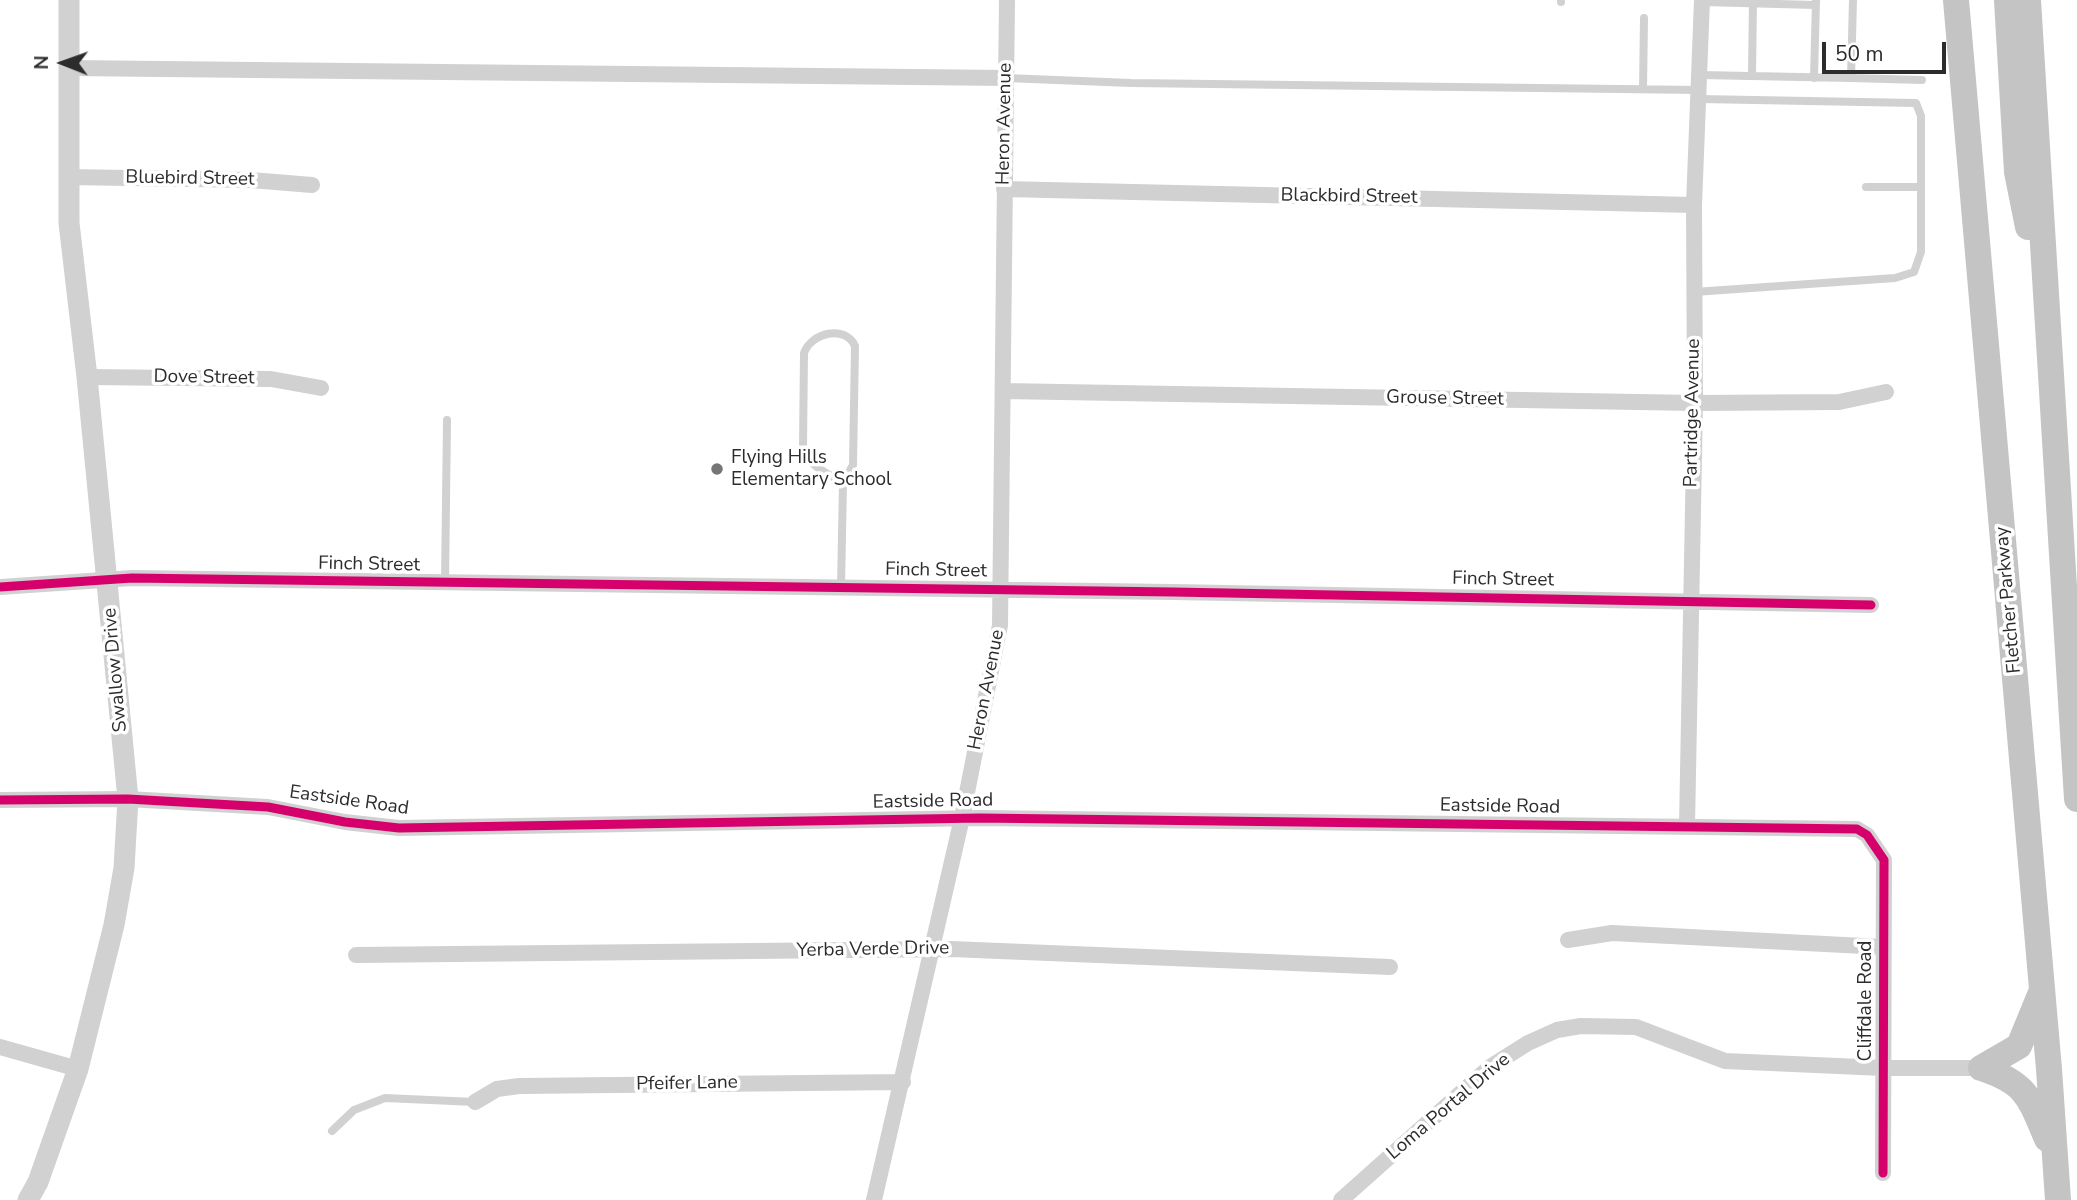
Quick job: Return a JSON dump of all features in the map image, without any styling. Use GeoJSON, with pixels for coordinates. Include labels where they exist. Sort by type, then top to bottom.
{"type":"FeatureCollection","features":[{"type":"Feature","properties":{"kind":"main road","name":"Fletcher Parkway"},"geometry":{"type":"LineString","coordinates":[[1956,0],[2058,1200]]}},
{"type":"Feature","properties":{"kind":"main road"},"geometry":{"type":"LineString","coordinates":[[2007,0],[2017,172],[2047,321]]}},
{"type":"Feature","properties":{"kind":"main road"},"geometry":{"type":"LineString","coordinates":[[2028,0],[2077,799]]}},
{"type":"Feature","properties":{"kind":"main road"},"geometry":{"type":"LineString","coordinates":[[2041,225],[2054,139],[2045,0]]}},
{"type":"Feature","properties":{"kind":"main road"},"geometry":{"type":"LineString","coordinates":[[1981,1068],[2019,1046],[2042,989]]}},
{"type":"Feature","properties":{"kind":"main road"},"geometry":{"type":"LineString","coordinates":[[1981,1068],[2005,1076],[2020,1086],[2032,1102],[2055,1156]]}},
{"type":"Feature","properties":{"kind":"street","name":"Swallow Drive"},"geometry":{"type":"LineString","coordinates":[[27,1200],[38,1182],[78,1069],[114,925],[124,868],[128,799],[87,377],[69,222],[69,0]]}},
{"type":"Feature","properties":{"kind":"street","name":"Heron Avenue"},"geometry":{"type":"LineString","coordinates":[[874,1200],[962,818],[1000,625],[1007,0]]}},
{"type":"Feature","properties":{"kind":"street","name":"Partridge Avenue"},"geometry":{"type":"LineString","coordinates":[[1687,826],[1695,403],[1694,205],[1702,1]]}},
{"type":"Feature","properties":{"kind":"street"},"geometry":{"type":"LineString","coordinates":[[68,68],[1006,78]]}},
{"type":"Feature","properties":{"kind":"street","name":"Bluebird Street"},"geometry":{"type":"LineString","coordinates":[[68,177],[251,180],[312,186]]}},
{"type":"Feature","properties":{"kind":"street","name":"Blackbird Street"},"geometry":{"type":"LineString","coordinates":[[1004,189],[1694,205]]}},
{"type":"Feature","properties":{"kind":"street","name":"Dove Street"},"geometry":{"type":"LineString","coordinates":[[87,377],[271,379],[321,388]]}},
{"type":"Feature","properties":{"kind":"street","name":"Grouse Street"},"geometry":{"type":"LineString","coordinates":[[1003,391],[1695,403],[1839,402],[1886,392]]}},
{"type":"Feature","properties":{"kind":"street","name":"Finch Street"},"geometry":{"type":"LineString","coordinates":[[0,587],[132,578],[999,589],[1871,605]]}},
{"type":"Feature","properties":{"kind":"street","name":"Eastside Road"},"geometry":{"type":"LineString","coordinates":[[0,800],[128,799],[268,807],[345,822],[399,828],[962,818],[1857,829],[1867,835]]}},
{"type":"Feature","properties":{"kind":"street","name":"Cliffdale Road"},"geometry":{"type":"LineString","coordinates":[[1867,835],[1884,860],[1883,1173]]}},
{"type":"Feature","properties":{"kind":"street"},"geometry":{"type":"LineString","coordinates":[[1568,940],[1612,933],[1883,947]]}},
{"type":"Feature","properties":{"kind":"street","name":"Yerba Verde Drive"},"geometry":{"type":"LineString","coordinates":[[356,955],[932,950],[1390,967]]}},
{"type":"Feature","properties":{"kind":"street","name":"Loma Portal Drive"},"geometry":{"type":"LineString","coordinates":[[1341,1200],[1490,1068],[1528,1043],[1557,1030],[1581,1026],[1636,1027],[1725,1061],[1883,1068],[1981,1068]]}},
{"type":"Feature","properties":{"kind":"street"},"geometry":{"type":"LineString","coordinates":[[0,1047],[78,1069]]}},
{"type":"Feature","properties":{"kind":"street","name":"Pfeifer Lane"},"geometry":{"type":"LineString","coordinates":[[475,1102],[497,1089],[519,1086],[903,1082]]}},
{"type":"Feature","properties":{"kind":"lane"},"geometry":{"type":"LineString","coordinates":[[1850,78],[1853,0]]}},
{"type":"Feature","properties":{"kind":"lane"},"geometry":{"type":"LineString","coordinates":[[1702,1],[1816,2],[1814,78]]}},
{"type":"Feature","properties":{"kind":"lane"},"geometry":{"type":"LineString","coordinates":[[1752,76],[1753,2]]}},
{"type":"Feature","properties":{"kind":"lane"},"geometry":{"type":"LineString","coordinates":[[1643,89],[1644,18]]}},
{"type":"Feature","properties":{"kind":"lane"},"geometry":{"type":"LineString","coordinates":[[1700,88],[1752,76],[1922,80]]}},
{"type":"Feature","properties":{"kind":"lane"},"geometry":{"type":"LineString","coordinates":[[1006,78],[1131,83],[1700,88],[1916,103],[1921,116],[1921,252],[1914,272],[1895,278],[1694,292]]}},
{"type":"Feature","properties":{"kind":"lane"},"geometry":{"type":"LineString","coordinates":[[1866,187],[1921,187]]}},
{"type":"Feature","properties":{"kind":"lane"},"geometry":{"type":"LineString","coordinates":[[841,588],[843,483],[853,465],[855,346],[853,341],[843,334],[824,334],[809,342],[804,353],[803,446],[811,462],[843,483]]}},
{"type":"Feature","properties":{"kind":"lane"},"geometry":{"type":"LineString","coordinates":[[445,584],[447,420]]}},
{"type":"Feature","properties":{"kind":"lane"},"geometry":{"type":"LineString","coordinates":[[332,1131],[354,1110],[385,1098],[475,1102]]}},
{"type":"Feature","properties":{"kind":"cycle path"},"geometry":{"type":"LineString","coordinates":[[0,587],[132,578],[1173,592],[1871,605]]}},
{"type":"Feature","properties":{"kind":"cycle path"},"geometry":{"type":"LineString","coordinates":[[0,800],[128,799],[268,807],[345,822],[399,828],[980,818],[1857,829],[1867,835],[1884,860],[1883,1173]]}},
{"type":"Feature","properties":{"kind":"place","name":"Flying Hills Elementary School"},"geometry":{"type":"Point","coordinates":[717,469]}}]}
